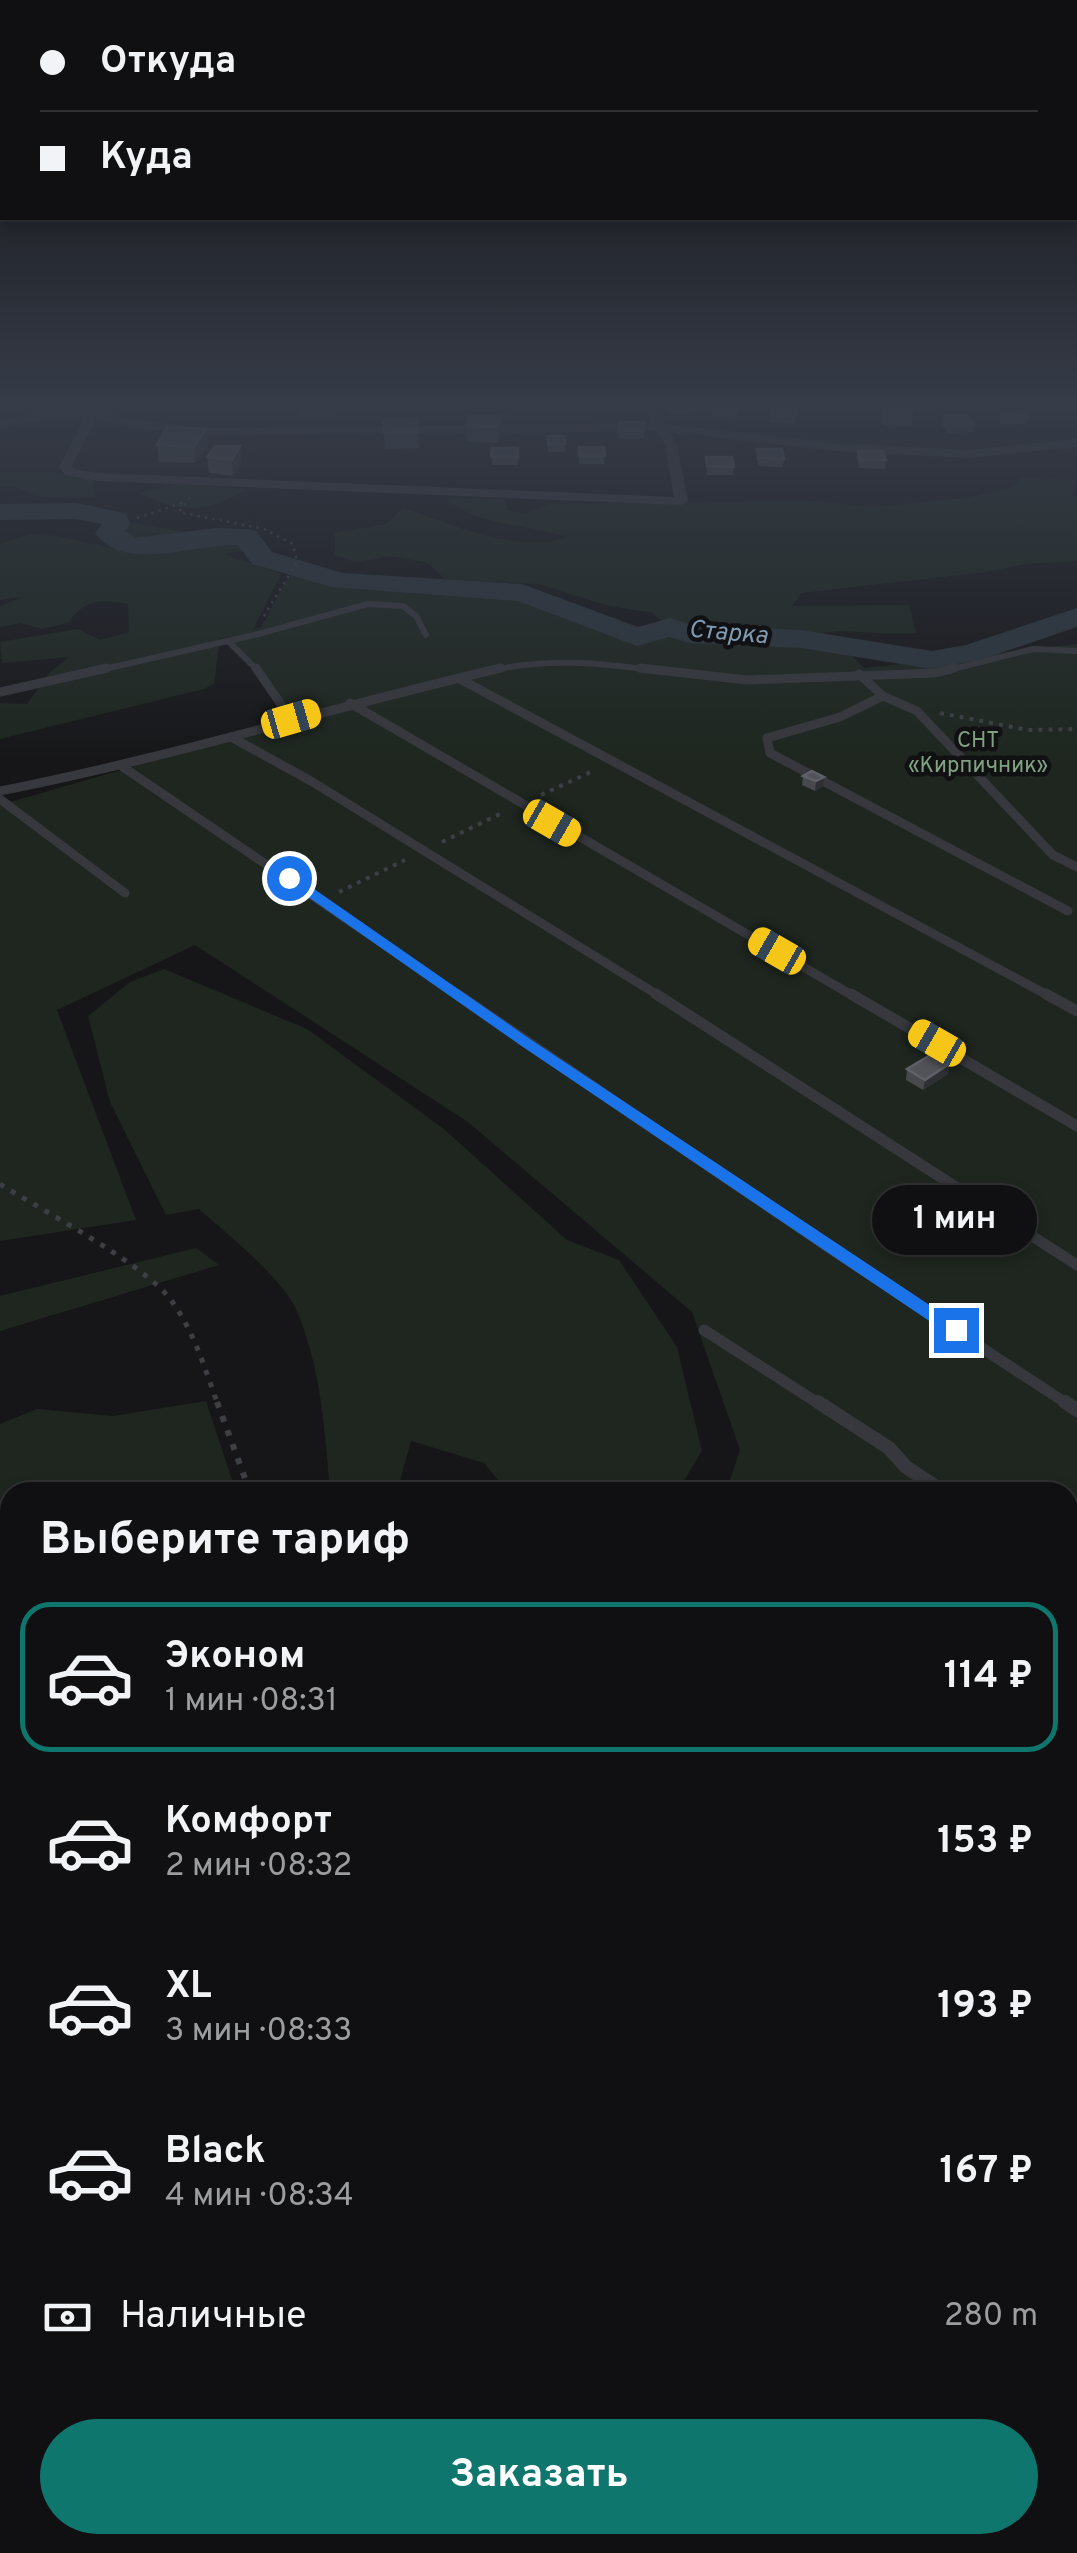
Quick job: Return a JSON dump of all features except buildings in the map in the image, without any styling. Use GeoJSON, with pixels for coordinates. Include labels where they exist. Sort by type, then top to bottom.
{"type":"FeatureCollection","features":[{"type":"Feature","properties":{"kind":"lane"},"geometry":{"type":"LineString","coordinates":[[0,692],[378,604],[410,610],[426,634]]}},
{"type":"Feature","properties":{"kind":"lane"},"geometry":{"type":"LineString","coordinates":[[228,640],[257,669],[291,719]]}},
{"type":"Feature","properties":{"kind":"lane"},"geometry":{"type":"LineString","coordinates":[[0,791],[122,767],[350,703],[539,662],[616,664],[736,680],[935,673],[1034,650],[1077,651]]}},
{"type":"Feature","properties":{"kind":"lane"},"geometry":{"type":"LineString","coordinates":[[859,674],[883,696],[918,711],[1053,855],[1077,867]]}},
{"type":"Feature","properties":{"kind":"lane"},"geometry":{"type":"LineString","coordinates":[[460,678],[1077,1011]]}},
{"type":"Feature","properties":{"kind":"lane"},"geometry":{"type":"LineString","coordinates":[[883,696],[826,722],[768,738],[766,746],[770,752],[1068,910]]}},
{"type":"Feature","properties":{"kind":"lane"},"geometry":{"type":"LineString","coordinates":[[350,703],[1077,1126]]}},
{"type":"Feature","properties":{"kind":"lane"},"geometry":{"type":"LineString","coordinates":[[231,736],[700,1020],[1077,1264]]}},
{"type":"Feature","properties":{"kind":"lane"},"geometry":{"type":"LineString","coordinates":[[122,767],[557,1064],[1077,1410]]}},
{"type":"Feature","properties":{"kind":"lane"},"geometry":{"type":"LineString","coordinates":[[0,799],[124,893]]}},
{"type":"Feature","properties":{"kind":"lane"},"geometry":{"type":"LineString","coordinates":[[704,1330],[889,1448],[906,1467],[929,1482]]}},
{"type":"Feature","properties":{"kind":"path"},"geometry":{"type":"LineString","coordinates":[[254,635],[297,562],[293,544],[255,527]]}},
{"type":"Feature","properties":{"kind":"path"},"geometry":{"type":"LineString","coordinates":[[918,711],[1028,730],[1077,729]]}},
{"type":"Feature","properties":{"kind":"path"},"geometry":{"type":"LineString","coordinates":[[322,900],[618,760]]}},
{"type":"Feature","properties":{"kind":"path"},"geometry":{"type":"LineString","coordinates":[[0,1184],[139,1271],[170,1298],[192,1335],[246,1482]]}},
{"type":"Feature","properties":{"kind":"green space"},"geometry":{"type":"Polygon","coordinates":[[[117,527],[157,527],[201,537],[132,546],[111,532],[117,527]]]}},
{"type":"Feature","properties":{"kind":"green space"},"geometry":{"type":"Polygon","coordinates":[[[368,527],[458,527],[528,542],[569,537],[524,527],[1077,527],[1077,561],[801,593],[792,606],[909,605],[916,633],[840,631],[775,636],[702,631],[663,621],[653,613],[609,606],[538,584],[446,580],[426,562],[389,556],[356,562],[335,555],[335,533],[368,527]]]}},
{"type":"Feature","properties":{"kind":"green space","name":"СНТ «Кирпичник»"},"geometry":{"type":"Polygon","coordinates":[[[31,534],[132,549],[243,538],[253,549],[224,554],[281,574],[253,630],[261,627],[286,581],[297,570],[336,583],[522,593],[637,637],[670,627],[724,639],[801,639],[844,647],[864,668],[1077,644],[1077,1482],[729,1482],[740,1450],[692,1312],[468,1122],[195,945],[57,1010],[136,1220],[0,1241],[0,805],[297,719],[229,637],[220,638],[214,684],[204,689],[0,739],[0,703],[27,704],[49,673],[69,657],[2,663],[0,642],[78,629],[100,640],[129,632],[128,604],[110,601],[87,605],[68,623],[41,629],[21,623],[0,627],[0,606],[24,597],[0,600],[0,544],[31,534]]]}},
{"type":"Feature","properties":{"kind":"green space"},"geometry":{"type":"Polygon","coordinates":[[[164,969],[307,1029],[444,1129],[567,1240],[619,1260],[677,1347],[702,1451],[683,1482],[500,1482],[484,1463],[411,1441],[400,1482],[329,1482],[316,1376],[304,1331],[289,1296],[199,1209],[166,1215],[110,1102],[88,1016],[130,982],[164,969]]]}},
{"type":"Feature","properties":{"kind":"green space"},"geometry":{"type":"Polygon","coordinates":[[[196,1248],[219,1265],[0,1331],[0,1296],[196,1248]]]}},
{"type":"Feature","properties":{"kind":"green space"},"geometry":{"type":"Polygon","coordinates":[[[206,1401],[233,1482],[0,1482],[0,1424],[37,1409],[113,1416],[206,1401]]]}},
{"type":"Feature","properties":{"kind":"waterway","name":"Старка"},"geometry":{"type":"LineString","coordinates":[[114,527],[109,533],[131,547],[217,536],[246,537],[262,558],[341,581],[522,593],[637,637],[670,627],[689,634],[801,639],[932,660],[972,653],[1077,617]]}},
{"type":"Feature","properties":{"kind":"route"},"geometry":{"type":"LineString","coordinates":[[289,878],[525,1042],[956,1330]]}}]}
